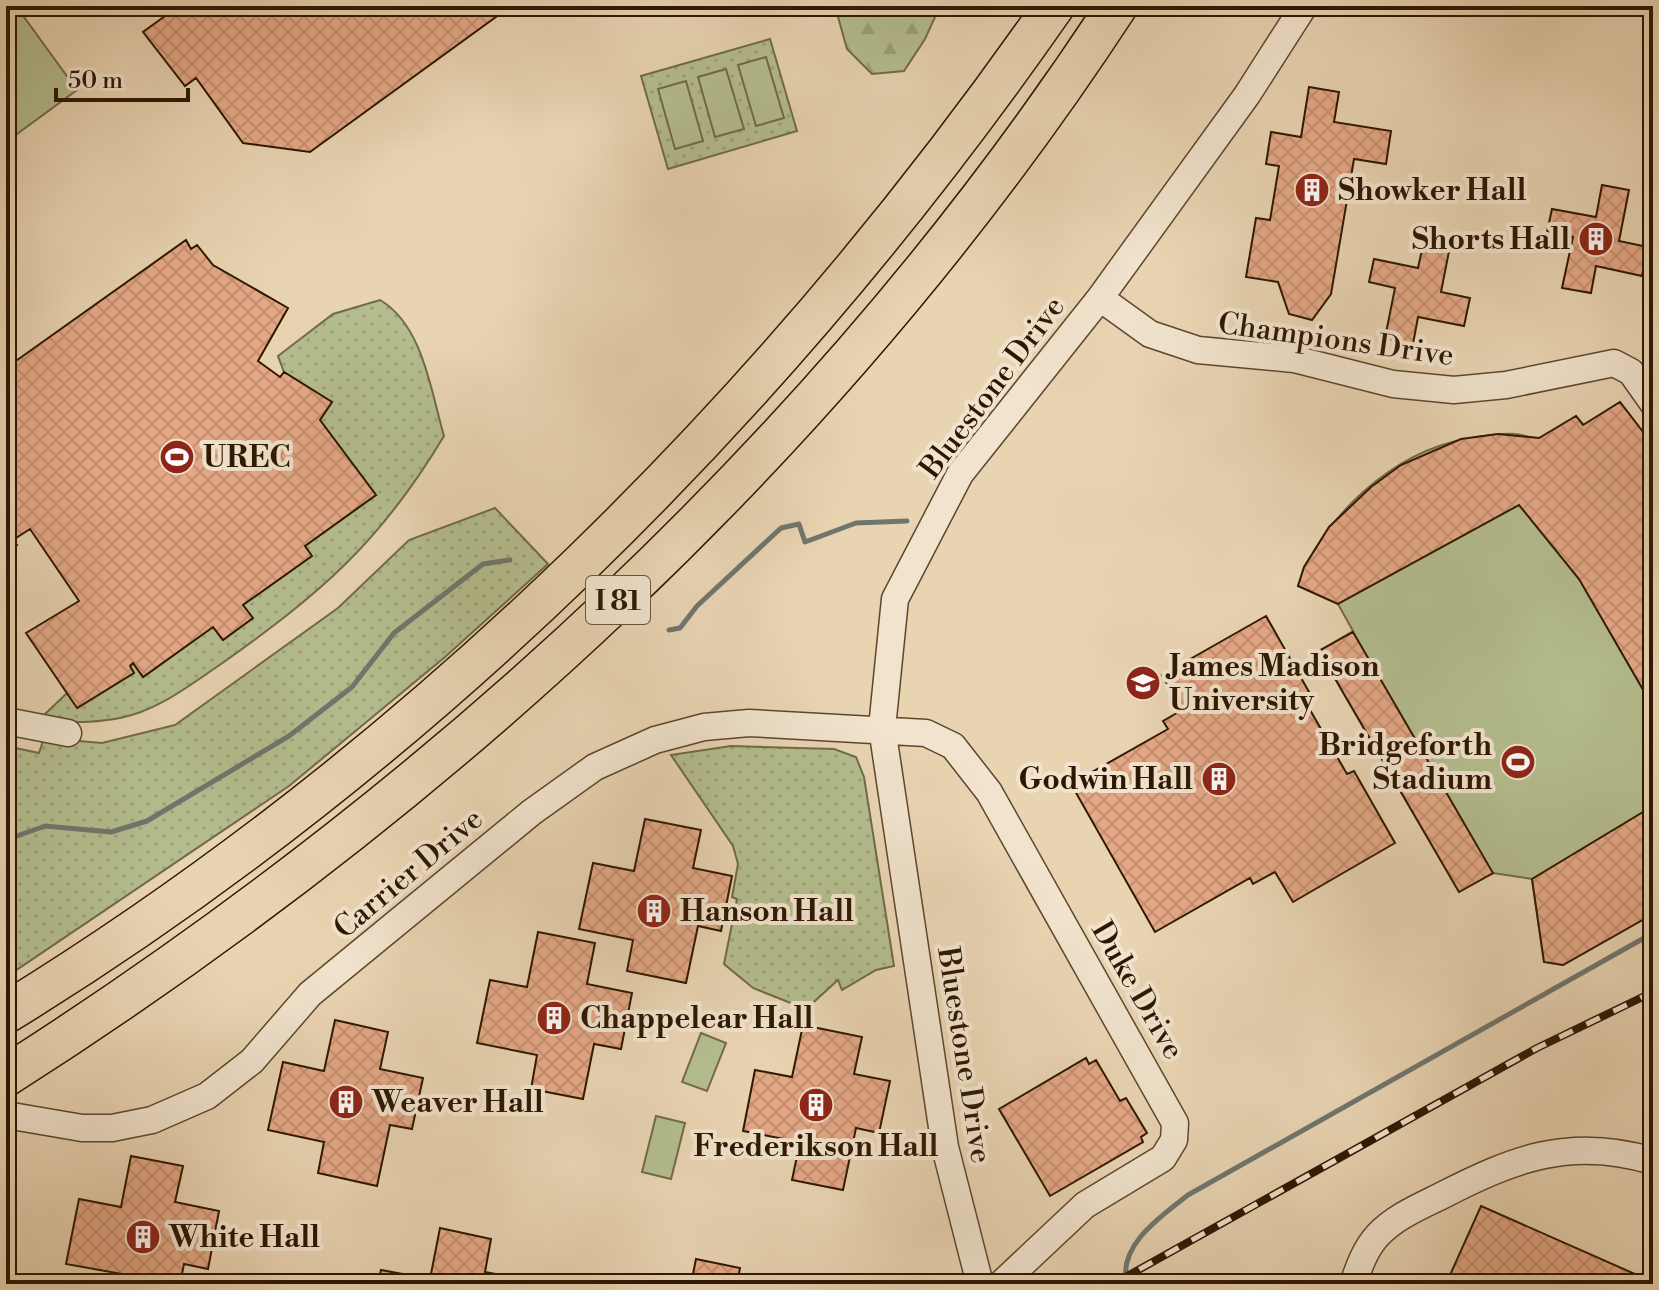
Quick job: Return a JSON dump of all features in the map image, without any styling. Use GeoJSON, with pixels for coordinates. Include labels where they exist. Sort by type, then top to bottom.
{"type":"FeatureCollection","features":[{"type":"Feature","properties":{"kind":"highway","name":"I 81"},"geometry":{"type":"LineString","coordinates":[[6,1013],[176,899],[316,794],[434,696],[568,575],[748,391],[853,271],[961,135],[1054,6]]}},
{"type":"Feature","properties":{"kind":"highway","name":"I 81"},"geometry":{"type":"LineString","coordinates":[[6,1076],[177,963],[328,851],[598,621],[729,488],[858,346],[955,228],[1117,6]]}},
{"type":"Feature","properties":{"kind":"street","name":"Bluestone Drive"},"geometry":{"type":"LineString","coordinates":[[980,1284],[945,1147],[882,728],[891,623],[903,579],[960,474],[1100,298],[1247,95],[1304,6]]}},
{"type":"Feature","properties":{"kind":"street","name":"Champions Drive"},"geometry":{"type":"LineString","coordinates":[[1100,298],[1150,334],[1198,350],[1294,359],[1393,384],[1438,390],[1491,388],[1614,363],[1631,372],[1653,403]]}},
{"type":"Feature","properties":{"kind":"street"},"geometry":{"type":"LineString","coordinates":[[6,721],[68,733]]}},
{"type":"Feature","properties":{"kind":"street","name":"Carrier Drive"},"geometry":{"type":"LineString","coordinates":[[6,1115],[94,1129],[141,1123],[185,1107],[223,1086],[252,1061],[310,994],[551,797],[621,752],[673,734],[732,724],[882,728]]}},
{"type":"Feature","properties":{"kind":"street","name":"Duke Drive"},"geometry":{"type":"LineString","coordinates":[[882,728],[938,737],[953,746],[973,769],[1175,1123],[1172,1145],[1163,1158],[1085,1205],[1001,1284]]}},
{"type":"Feature","properties":{"kind":"street"},"geometry":{"type":"LineString","coordinates":[[1353,1284],[1364,1255],[1378,1235],[1402,1216],[1517,1160],[1578,1151],[1622,1153],[1653,1161]]}},
{"type":"Feature","properties":{"kind":"green space"},"geometry":{"type":"Polygon","coordinates":[[[6,6],[16,6],[77,90],[6,142],[6,6]]]}},
{"type":"Feature","properties":{"kind":"green space"},"geometry":{"type":"Polygon","coordinates":[[[835,6],[940,6],[925,39],[904,71],[872,74],[847,49],[835,6]]]}},
{"type":"Feature","properties":{"kind":"green space"},"geometry":{"type":"Polygon","coordinates":[[[770,39],[797,131],[668,169],[641,76],[770,39]]]}},
{"type":"Feature","properties":{"kind":"green space"},"geometry":{"type":"Polygon","coordinates":[[[766,57],[784,118],[756,126],[738,65],[766,57]]]}},
{"type":"Feature","properties":{"kind":"green space"},"geometry":{"type":"Polygon","coordinates":[[[726,69],[744,129],[715,137],[698,77],[726,69]]]}},
{"type":"Feature","properties":{"kind":"green space"},"geometry":{"type":"Polygon","coordinates":[[[686,81],[703,141],[675,149],[658,89],[686,81]]]}},
{"type":"Feature","properties":{"kind":"green space"},"geometry":{"type":"Polygon","coordinates":[[[380,300],[395,311],[416,342],[444,436],[396,507],[346,564],[319,589],[257,638],[173,696],[147,710],[120,718],[47,722],[43,716],[67,693],[78,708],[134,673],[130,666],[133,663],[143,677],[213,627],[222,639],[252,618],[243,605],[305,546],[376,495],[320,420],[332,402],[284,372],[278,356],[333,314],[380,300]]]}},
{"type":"Feature","properties":{"kind":"green space","name":"Bridgeforth Stadium"},"geometry":{"type":"Polygon","coordinates":[[[1620,402],[1653,445],[1653,914],[1563,965],[1544,962],[1532,879],[1493,873],[1459,892],[1319,651],[1353,631],[1338,604],[1298,586],[1309,560],[1342,513],[1387,473],[1412,458],[1439,446],[1484,436],[1515,434],[1543,437],[1576,416],[1584,425],[1620,402]]]}},
{"type":"Feature","properties":{"kind":"green space"},"geometry":{"type":"Polygon","coordinates":[[[495,508],[548,564],[445,657],[289,786],[6,977],[6,746],[39,753],[44,738],[102,743],[175,725],[338,608],[409,540],[495,508]]]}},
{"type":"Feature","properties":{"kind":"green space"},"geometry":{"type":"Polygon","coordinates":[[[731,746],[834,749],[856,757],[864,777],[894,966],[876,970],[842,990],[838,980],[806,1009],[753,988],[724,964],[737,899],[732,897],[738,864],[733,846],[671,755],[731,746]]]}},
{"type":"Feature","properties":{"kind":"green space"},"geometry":{"type":"Polygon","coordinates":[[[701,1033],[726,1043],[707,1091],[682,1082],[701,1033]]]}},
{"type":"Feature","properties":{"kind":"green space"},"geometry":{"type":"Polygon","coordinates":[[[656,1116],[685,1123],[671,1179],[642,1172],[656,1116]]]}},
{"type":"Feature","properties":{"kind":"building"},"geometry":{"type":"Polygon","coordinates":[[[179,6],[511,6],[310,152],[243,143],[196,78],[185,86],[143,32],[179,6]]]}},
{"type":"Feature","properties":{"kind":"building","name":"Showker Hall"},"geometry":{"type":"Polygon","coordinates":[[[1309,87],[1339,92],[1334,122],[1391,131],[1386,164],[1354,159],[1331,294],[1312,320],[1289,314],[1278,282],[1246,277],[1256,218],[1270,220],[1279,166],[1266,164],[1271,132],[1301,137],[1309,87]]]}},
{"type":"Feature","properties":{"kind":"building","name":"Shorts Hall"},"geometry":{"type":"Polygon","coordinates":[[[1602,185],[1629,190],[1619,241],[1648,247],[1642,276],[1596,266],[1591,293],[1562,288],[1573,237],[1547,232],[1552,209],[1596,217],[1602,185]]]}},
{"type":"Feature","properties":{"kind":"building"},"geometry":{"type":"Polygon","coordinates":[[[1425,236],[1451,241],[1441,292],[1470,298],[1464,326],[1418,317],[1413,344],[1385,338],[1395,288],[1369,282],[1374,259],[1418,268],[1425,236]]]}},
{"type":"Feature","properties":{"kind":"building","name":"UREC"},"geometry":{"type":"Polygon","coordinates":[[[186,240],[191,249],[197,245],[213,265],[288,308],[258,361],[280,377],[284,372],[332,402],[320,420],[376,495],[305,546],[312,556],[243,605],[253,618],[223,640],[213,627],[143,677],[133,663],[130,666],[134,673],[77,708],[26,633],[79,601],[30,529],[13,540],[17,545],[6,553],[6,368],[186,240]]]}},
{"type":"Feature","properties":{"kind":"building"},"geometry":{"type":"Polygon","coordinates":[[[1620,402],[1653,445],[1653,707],[1579,579],[1519,505],[1338,604],[1298,586],[1304,567],[1329,527],[1371,487],[1401,465],[1461,439],[1498,434],[1539,438],[1576,416],[1583,425],[1620,402]]]}},
{"type":"Feature","properties":{"kind":"building","name":"Godwin Hall"},"geometry":{"type":"Polygon","coordinates":[[[1266,616],[1309,692],[1302,696],[1347,774],[1354,771],[1395,843],[1293,902],[1275,872],[1253,884],[1250,878],[1155,932],[1071,784],[1168,729],[1163,721],[1182,710],[1162,675],[1266,616]]]}},
{"type":"Feature","properties":{"kind":"building"},"geometry":{"type":"Polygon","coordinates":[[[1353,632],[1493,873],[1459,892],[1319,651],[1353,632]]]}},
{"type":"Feature","properties":{"kind":"building"},"geometry":{"type":"Polygon","coordinates":[[[1653,806],[1653,914],[1563,965],[1544,962],[1532,879],[1653,806]]]}},
{"type":"Feature","properties":{"kind":"building","name":"Hanson Hall"},"geometry":{"type":"Polygon","coordinates":[[[645,819],[701,830],[693,868],[732,876],[721,931],[698,926],[686,983],[627,971],[633,940],[579,929],[593,863],[634,871],[645,819]]]}},
{"type":"Feature","properties":{"kind":"building","name":"Chappelear Hall"},"geometry":{"type":"Polygon","coordinates":[[[538,932],[595,943],[587,984],[632,993],[621,1049],[594,1044],[583,1099],[531,1089],[537,1055],[477,1043],[490,980],[527,987],[538,932]]]}},
{"type":"Feature","properties":{"kind":"building","name":"Weaver Hall"},"geometry":{"type":"Polygon","coordinates":[[[335,1020],[388,1032],[380,1069],[423,1078],[412,1129],[390,1125],[377,1186],[318,1173],[324,1142],[268,1130],[283,1062],[324,1071],[335,1020]]]}},
{"type":"Feature","properties":{"kind":"building","name":"Frederikson Hall"},"geometry":{"type":"Polygon","coordinates":[[[803,1025],[862,1037],[854,1074],[890,1081],[879,1133],[856,1128],[843,1190],[792,1180],[800,1142],[743,1131],[755,1070],[792,1077],[803,1025]]]}},
{"type":"Feature","properties":{"kind":"building"},"geometry":{"type":"Polygon","coordinates":[[[1086,1058],[1089,1064],[1096,1060],[1120,1101],[1126,1098],[1147,1133],[1141,1137],[1143,1142],[1050,1196],[999,1109],[1086,1058]]]}},
{"type":"Feature","properties":{"kind":"building","name":"White Hall"},"geometry":{"type":"Polygon","coordinates":[[[131,1156],[183,1166],[175,1202],[219,1211],[208,1269],[184,1264],[180,1284],[120,1284],[122,1274],[66,1264],[79,1199],[121,1207],[131,1156]]]}},
{"type":"Feature","properties":{"kind":"building"},"geometry":{"type":"Polygon","coordinates":[[[1481,1206],[1653,1282],[1653,1284],[1446,1284],[1481,1206]]]}},
{"type":"Feature","properties":{"kind":"building"},"geometry":{"type":"Polygon","coordinates":[[[440,1228],[491,1239],[485,1272],[526,1280],[525,1284],[378,1284],[381,1270],[430,1279],[440,1228]]]}},
{"type":"Feature","properties":{"kind":"building"},"geometry":{"type":"Polygon","coordinates":[[[696,1259],[740,1268],[737,1284],[691,1284],[696,1259]]]}},
{"type":"Feature","properties":{"kind":"waterway"},"geometry":{"type":"LineString","coordinates":[[669,630],[680,628],[697,606],[781,528],[799,524],[805,542],[856,523],[907,521]]}},
{"type":"Feature","properties":{"kind":"waterway"},"geometry":{"type":"LineString","coordinates":[[6,834],[17,836],[45,826],[111,832],[147,821],[289,736],[352,687],[394,633],[483,564],[510,560]]}},
{"type":"Feature","properties":{"kind":"waterway"},"geometry":{"type":"LineString","coordinates":[[1127,1284],[1126,1270],[1135,1245],[1154,1222],[1188,1195],[1653,933]]}},
{"type":"Feature","properties":{"kind":"railway"},"geometry":{"type":"LineString","coordinates":[[1113,1284],[1537,1048],[1653,992]]}},
{"type":"Feature","properties":{"kind":"place","name":"Showker Hall"},"geometry":{"type":"Point","coordinates":[1312,190]}},
{"type":"Feature","properties":{"kind":"place","name":"Shorts Hall"},"geometry":{"type":"Point","coordinates":[1596,239]}},
{"type":"Feature","properties":{"kind":"place","name":"UREC"},"geometry":{"type":"Point","coordinates":[177,457]}},
{"type":"Feature","properties":{"kind":"place","name":"James Madison University"},"geometry":{"type":"Point","coordinates":[1143,683]}},
{"type":"Feature","properties":{"kind":"place","name":"Bridgeforth Stadium"},"geometry":{"type":"Point","coordinates":[1518,762]}},
{"type":"Feature","properties":{"kind":"place","name":"Godwin Hall"},"geometry":{"type":"Point","coordinates":[1219,779]}},
{"type":"Feature","properties":{"kind":"place","name":"Hanson Hall"},"geometry":{"type":"Point","coordinates":[654,911]}},
{"type":"Feature","properties":{"kind":"place","name":"Chappelear Hall"},"geometry":{"type":"Point","coordinates":[554,1018]}},
{"type":"Feature","properties":{"kind":"place","name":"Weaver Hall"},"geometry":{"type":"Point","coordinates":[346,1102]}},
{"type":"Feature","properties":{"kind":"place","name":"Frederikson Hall"},"geometry":{"type":"Point","coordinates":[816,1105]}},
{"type":"Feature","properties":{"kind":"place","name":"White Hall"},"geometry":{"type":"Point","coordinates":[143,1237]}}]}
